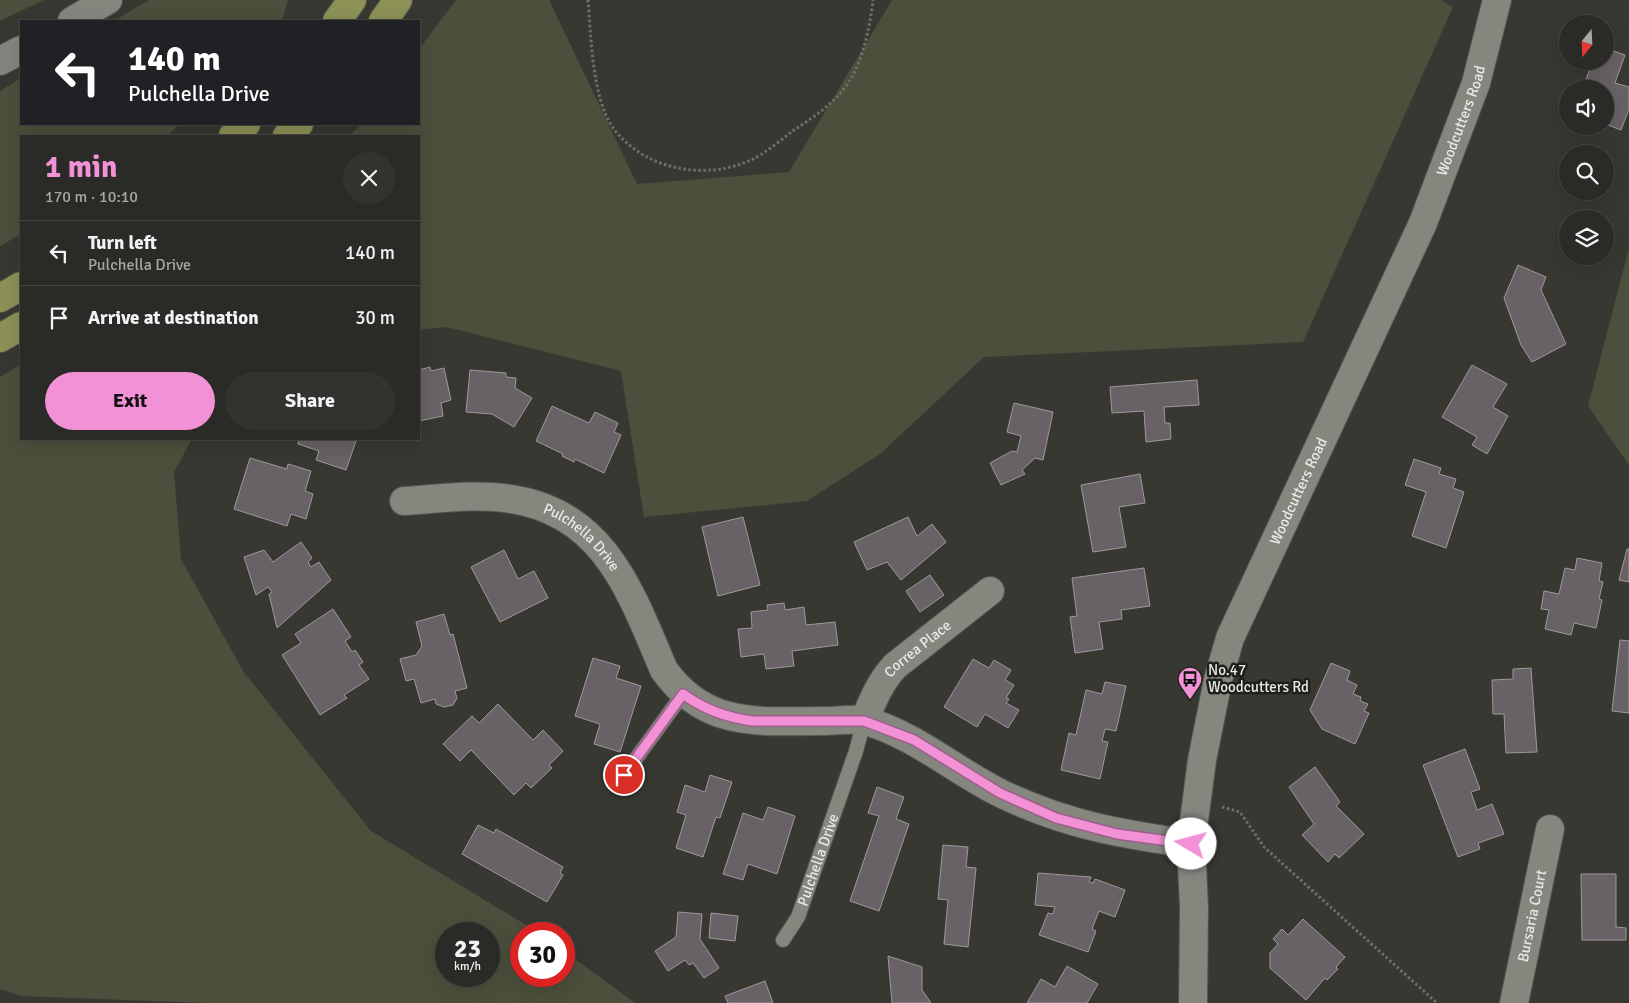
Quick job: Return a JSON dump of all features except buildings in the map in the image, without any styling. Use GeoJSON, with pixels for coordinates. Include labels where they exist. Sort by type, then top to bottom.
{"type":"FeatureCollection","features":[{"type":"Feature","properties":{"kind":"highway"},"geometry":{"type":"LineString","coordinates":[[338,20],[352,0]]}},
{"type":"Feature","properties":{"kind":"highway"},"geometry":{"type":"LineString","coordinates":[[384,20],[398,0]]}},
{"type":"Feature","properties":{"kind":"highway"},"geometry":{"type":"LineString","coordinates":[[234,135],[245,125]]}},
{"type":"Feature","properties":{"kind":"highway"},"geometry":{"type":"LineString","coordinates":[[288,135],[298,125]]}},
{"type":"Feature","properties":{"kind":"highway"},"geometry":{"type":"LineString","coordinates":[[0,298],[20,287]]}},
{"type":"Feature","properties":{"kind":"highway"},"geometry":{"type":"LineString","coordinates":[[0,338],[20,327]]}},
{"type":"Feature","properties":{"kind":"street"},"geometry":{"type":"LineString","coordinates":[[74,20],[108,0]]}},
{"type":"Feature","properties":{"kind":"street","name":"Woodcutters Road"},"geometry":{"type":"LineString","coordinates":[[1193,1003],[1194,907],[1191,844],[1202,760],[1218,680],[1230,638],[1423,223],[1476,83],[1497,0]]}},
{"type":"Feature","properties":{"kind":"street"},"geometry":{"type":"LineString","coordinates":[[0,61],[20,51]]}},
{"type":"Feature","properties":{"kind":"street","name":"Pulchella Drive"},"geometry":{"type":"LineString","coordinates":[[404,501],[483,497],[509,498],[532,503],[554,511],[573,523],[600,547],[623,578],[664,670],[683,694],[700,706],[735,718],[752,721],[864,721],[914,740],[1000,793],[1056,818],[1117,834],[1191,844]]}},
{"type":"Feature","properties":{"kind":"street","name":"Correa Place"},"geometry":{"type":"LineString","coordinates":[[864,721],[880,686],[895,666],[990,591]]}},
{"type":"Feature","properties":{"kind":"street","name":"Bursaria Court"},"geometry":{"type":"LineString","coordinates":[[1514,1003],[1550,828]]}},
{"type":"Feature","properties":{"kind":"lane"},"geometry":{"type":"LineString","coordinates":[[624,775],[683,694]]}},
{"type":"Feature","properties":{"kind":"lane","name":"Pulchella Drive"},"geometry":{"type":"LineString","coordinates":[[783,940],[798,918],[856,752],[864,721]]}},
{"type":"Feature","properties":{"kind":"path"},"geometry":{"type":"LineString","coordinates":[[588,0],[594,66],[601,101],[613,128],[634,150],[686,171],[704,172],[728,168],[752,160],[832,104],[854,74],[865,42],[873,0]]}},
{"type":"Feature","properties":{"kind":"path"},"geometry":{"type":"LineString","coordinates":[[1240,812],[1264,847],[1437,1003]]}},
{"type":"Feature","properties":{"kind":"green space"},"geometry":{"type":"Polygon","coordinates":[[[0,0],[44,0],[0,21],[0,0]]]}},
{"type":"Feature","properties":{"kind":"green space"},"geometry":{"type":"Polygon","coordinates":[[[149,0],[288,0],[283,17],[280,20],[116,20],[149,0]]]}},
{"type":"Feature","properties":{"kind":"green space"},"geometry":{"type":"Polygon","coordinates":[[[456,0],[549,0],[637,184],[789,172],[892,0],[1441,0],[1453,7],[1303,342],[984,357],[880,454],[807,501],[644,517],[621,371],[447,327],[420,330],[420,135],[350,135],[361,125],[420,125],[420,48],[456,0]]]}},
{"type":"Feature","properties":{"kind":"green space"},"geometry":{"type":"Polygon","coordinates":[[[20,79],[20,125],[179,125],[168,135],[20,135],[20,235],[0,246],[0,91],[20,79]]]}},
{"type":"Feature","properties":{"kind":"green space"},"geometry":{"type":"Polygon","coordinates":[[[1629,248],[1629,465],[1588,406],[1629,248]]]}},
{"type":"Feature","properties":{"kind":"green space"},"geometry":{"type":"Polygon","coordinates":[[[20,365],[20,440],[191,440],[174,472],[181,559],[243,671],[371,831],[521,922],[510,922],[510,987],[575,987],[575,959],[635,1003],[207,1003],[20,996],[0,989],[0,377],[20,365]]]}},
{"type":"Feature","properties":{"kind":"place","name":"No.47 Woodcutters Rd"},"geometry":{"type":"Point","coordinates":[1190,700]}},
{"type":"Feature","properties":{"kind":"route"},"geometry":{"type":"LineString","coordinates":[[624,775],[683,694],[716,714],[752,721],[864,721],[914,740],[1000,793],[1056,818],[1117,834],[1191,844]]}}]}
